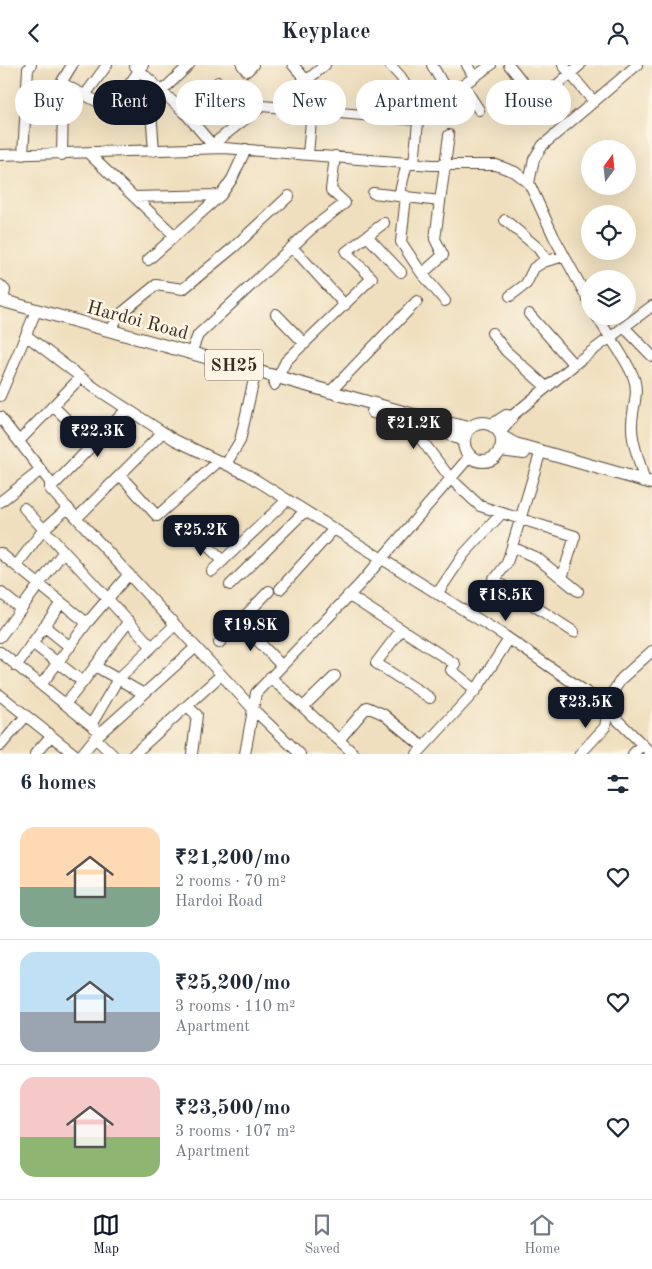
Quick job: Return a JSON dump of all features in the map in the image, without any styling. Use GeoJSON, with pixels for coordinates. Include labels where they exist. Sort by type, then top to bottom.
{"type":"FeatureCollection","features":[{"type":"Feature","properties":{"kind":"main road","name":"Hardoi Road"},"geometry":{"type":"LineString","coordinates":[[1,304],[254,379],[276,381],[330,392],[409,418],[463,440]]}},
{"type":"Feature","properties":{"kind":"main road","name":"Hardoi Road"},"geometry":{"type":"LineString","coordinates":[[35,315],[110,331],[191,353],[276,381],[409,418],[470,427]]}},
{"type":"Feature","properties":{"kind":"main road","name":"SH25"},"geometry":{"type":"LineString","coordinates":[[470,427],[476,423],[497,431]]}},
{"type":"Feature","properties":{"kind":"main road"},"geometry":{"type":"LineString","coordinates":[[470,427],[463,440],[464,448],[470,456],[482,461],[489,460],[500,450],[514,451],[649,484]]}},
{"type":"Feature","properties":{"kind":"main road"},"geometry":{"type":"LineString","coordinates":[[497,431],[515,444],[649,484]]}},
{"type":"Feature","properties":{"kind":"main road"},"geometry":{"type":"LineString","coordinates":[[497,431],[500,450]]}},
{"type":"Feature","properties":{"kind":"street"},"geometry":{"type":"LineString","coordinates":[[23,155],[28,69],[30,65]]}},
{"type":"Feature","properties":{"kind":"street"},"geometry":{"type":"LineString","coordinates":[[72,65],[61,83],[112,109],[138,66],[151,80]]}},
{"type":"Feature","properties":{"kind":"street"},"geometry":{"type":"LineString","coordinates":[[85,95],[106,65]]}},
{"type":"Feature","properties":{"kind":"street"},"geometry":{"type":"LineString","coordinates":[[166,87],[189,65]]}},
{"type":"Feature","properties":{"kind":"street"},"geometry":{"type":"LineString","coordinates":[[242,65],[247,71],[254,65]]}},
{"type":"Feature","properties":{"kind":"street"},"geometry":{"type":"LineString","coordinates":[[293,65],[305,80]]}},
{"type":"Feature","properties":{"kind":"street"},"geometry":{"type":"LineString","coordinates":[[307,80],[325,65]]}},
{"type":"Feature","properties":{"kind":"street"},"geometry":{"type":"LineString","coordinates":[[390,65],[403,80]]}},
{"type":"Feature","properties":{"kind":"street"},"geometry":{"type":"LineString","coordinates":[[432,65],[440,80]]}},
{"type":"Feature","properties":{"kind":"street"},"geometry":{"type":"LineString","coordinates":[[467,65],[474,77]]}},
{"type":"Feature","properties":{"kind":"street"},"geometry":{"type":"LineString","coordinates":[[470,80],[491,65]]}},
{"type":"Feature","properties":{"kind":"street"},"geometry":{"type":"LineString","coordinates":[[509,65],[521,80]]}},
{"type":"Feature","properties":{"kind":"street"},"geometry":{"type":"LineString","coordinates":[[564,65],[594,101]]}},
{"type":"Feature","properties":{"kind":"street"},"geometry":{"type":"LineString","coordinates":[[563,80],[580,65]]}},
{"type":"Feature","properties":{"kind":"street"},"geometry":{"type":"LineString","coordinates":[[529,183],[534,159],[543,145],[637,65]]}},
{"type":"Feature","properties":{"kind":"street"},"geometry":{"type":"LineString","coordinates":[[166,95],[176,104]]}},
{"type":"Feature","properties":{"kind":"street"},"geometry":{"type":"LineString","coordinates":[[476,105],[479,110]]}},
{"type":"Feature","properties":{"kind":"street"},"geometry":{"type":"LineString","coordinates":[[215,148],[217,141],[262,106],[273,107]]}},
{"type":"Feature","properties":{"kind":"street"},"geometry":{"type":"LineString","coordinates":[[62,155],[63,125]]}},
{"type":"Feature","properties":{"kind":"street"},"geometry":{"type":"LineString","coordinates":[[152,125],[154,151]]}},
{"type":"Feature","properties":{"kind":"street"},"geometry":{"type":"LineString","coordinates":[[195,125],[215,148]]}},
{"type":"Feature","properties":{"kind":"street"},"geometry":{"type":"LineString","coordinates":[[308,154],[311,125]]}},
{"type":"Feature","properties":{"kind":"street"},"geometry":{"type":"LineString","coordinates":[[418,125],[403,196],[401,242],[422,274],[445,301]]}},
{"type":"Feature","properties":{"kind":"street"},"geometry":{"type":"LineString","coordinates":[[422,274],[443,255],[435,239],[449,135]]}},
{"type":"Feature","properties":{"kind":"street"},"geometry":{"type":"LineString","coordinates":[[0,155],[62,155],[215,148],[411,163],[496,165],[515,172],[529,183],[581,286]]}},
{"type":"Feature","properties":{"kind":"street"},"geometry":{"type":"LineString","coordinates":[[148,260],[221,195],[232,179],[246,149]]}},
{"type":"Feature","properties":{"kind":"street"},"geometry":{"type":"LineString","coordinates":[[89,154],[174,236]]}},
{"type":"Feature","properties":{"kind":"street"},"geometry":{"type":"LineString","coordinates":[[191,353],[198,335],[292,247],[345,203],[331,190],[335,156]]}},
{"type":"Feature","properties":{"kind":"street"},"geometry":{"type":"LineString","coordinates":[[515,172],[534,159]]}},
{"type":"Feature","properties":{"kind":"street"},"geometry":{"type":"LineString","coordinates":[[373,193],[440,201]]}},
{"type":"Feature","properties":{"kind":"street"},"geometry":{"type":"LineString","coordinates":[[134,197],[221,195]]}},
{"type":"Feature","properties":{"kind":"street"},"geometry":{"type":"LineString","coordinates":[[110,331],[118,316],[156,285],[183,289],[234,247],[289,196]]}},
{"type":"Feature","properties":{"kind":"street"},"geometry":{"type":"LineString","coordinates":[[505,220],[538,248],[547,261]]}},
{"type":"Feature","properties":{"kind":"street"},"geometry":{"type":"LineString","coordinates":[[276,381],[286,361],[372,278],[346,251],[384,223]]}},
{"type":"Feature","properties":{"kind":"street"},"geometry":{"type":"LineString","coordinates":[[367,236],[401,271]]}},
{"type":"Feature","properties":{"kind":"street"},"geometry":{"type":"LineString","coordinates":[[292,247],[344,305]]}},
{"type":"Feature","properties":{"kind":"street"},"geometry":{"type":"LineString","coordinates":[[510,296],[526,284],[534,268],[547,261],[565,256]]}},
{"type":"Feature","properties":{"kind":"street"},"geometry":{"type":"LineString","coordinates":[[0,285],[5,289],[1,304]]}},
{"type":"Feature","properties":{"kind":"street"},"geometry":{"type":"LineString","coordinates":[[330,392],[417,301]]}},
{"type":"Feature","properties":{"kind":"street"},"geometry":{"type":"LineString","coordinates":[[497,431],[506,415],[512,416],[574,365],[652,306]]}},
{"type":"Feature","properties":{"kind":"street"},"geometry":{"type":"LineString","coordinates":[[530,314],[574,365]]}},
{"type":"Feature","properties":{"kind":"street"},"geometry":{"type":"LineString","coordinates":[[0,396],[35,315]]}},
{"type":"Feature","properties":{"kind":"street"},"geometry":{"type":"LineString","coordinates":[[276,315],[305,344]]}},
{"type":"Feature","properties":{"kind":"street"},"geometry":{"type":"LineString","coordinates":[[602,325],[634,377],[637,397],[632,424],[632,440],[649,484]]}},
{"type":"Feature","properties":{"kind":"street"},"geometry":{"type":"LineString","coordinates":[[624,327],[652,357]]}},
{"type":"Feature","properties":{"kind":"street"},"geometry":{"type":"LineString","coordinates":[[492,333],[506,351],[546,387]]}},
{"type":"Feature","properties":{"kind":"street"},"geometry":{"type":"LineString","coordinates":[[26,336],[162,433],[248,475],[509,639],[595,698],[648,747],[633,754]]}},
{"type":"Feature","properties":{"kind":"street"},"geometry":{"type":"LineString","coordinates":[[19,441],[81,377]]}},
{"type":"Feature","properties":{"kind":"street"},"geometry":{"type":"LineString","coordinates":[[120,475],[157,516],[222,463],[240,441],[254,379]]}},
{"type":"Feature","properties":{"kind":"street"},"geometry":{"type":"LineString","coordinates":[[53,406],[93,445]]}},
{"type":"Feature","properties":{"kind":"street"},"geometry":{"type":"LineString","coordinates":[[50,489],[128,409]]}},
{"type":"Feature","properties":{"kind":"street"},"geometry":{"type":"LineString","coordinates":[[409,418],[450,479],[480,506],[575,536],[562,577]]}},
{"type":"Feature","properties":{"kind":"street"},"geometry":{"type":"LineString","coordinates":[[2,423],[19,441],[50,481],[50,489],[253,709],[300,754]]}},
{"type":"Feature","properties":{"kind":"street"},"geometry":{"type":"LineString","coordinates":[[77,518],[162,433]]}},
{"type":"Feature","properties":{"kind":"street"},"geometry":{"type":"LineString","coordinates":[[245,754],[256,693],[381,560],[470,456]]}},
{"type":"Feature","properties":{"kind":"street"},"geometry":{"type":"LineString","coordinates":[[470,614],[493,579],[507,563],[539,457]]}},
{"type":"Feature","properties":{"kind":"street"},"geometry":{"type":"LineString","coordinates":[[0,501],[41,470]]}},
{"type":"Feature","properties":{"kind":"street"},"geometry":{"type":"LineString","coordinates":[[212,571],[287,500]]}},
{"type":"Feature","properties":{"kind":"street"},"geometry":{"type":"LineString","coordinates":[[24,508],[152,647]]}},
{"type":"Feature","properties":{"kind":"street"},"geometry":{"type":"LineString","coordinates":[[16,566],[44,529],[68,508]]}},
{"type":"Feature","properties":{"kind":"street"},"geometry":{"type":"LineString","coordinates":[[230,585],[305,511]]}},
{"type":"Feature","properties":{"kind":"street"},"geometry":{"type":"LineString","coordinates":[[437,594],[464,554],[502,513]]}},
{"type":"Feature","properties":{"kind":"street"},"geometry":{"type":"LineString","coordinates":[[280,589],[334,530]]}},
{"type":"Feature","properties":{"kind":"street"},"geometry":{"type":"LineString","coordinates":[[196,535],[223,561]]}},
{"type":"Feature","properties":{"kind":"street"},"geometry":{"type":"LineString","coordinates":[[512,547],[537,558],[578,591]]}},
{"type":"Feature","properties":{"kind":"street"},"geometry":{"type":"LineString","coordinates":[[0,637],[64,551]]}},
{"type":"Feature","properties":{"kind":"street"},"geometry":{"type":"LineString","coordinates":[[0,553],[87,623]]}},
{"type":"Feature","properties":{"kind":"street"},"geometry":{"type":"LineString","coordinates":[[41,685],[87,623],[128,574]]}},
{"type":"Feature","properties":{"kind":"street"},"geometry":{"type":"LineString","coordinates":[[493,579],[574,631]]}},
{"type":"Feature","properties":{"kind":"street"},"geometry":{"type":"LineString","coordinates":[[219,643],[269,591]]}},
{"type":"Feature","properties":{"kind":"street"},"geometry":{"type":"LineString","coordinates":[[0,592],[21,609]]}},
{"type":"Feature","properties":{"kind":"street"},"geometry":{"type":"LineString","coordinates":[[348,595],[453,667],[476,690]]}},
{"type":"Feature","properties":{"kind":"street"},"geometry":{"type":"LineString","coordinates":[[16,665],[61,603]]}},
{"type":"Feature","properties":{"kind":"street"},"geometry":{"type":"LineString","coordinates":[[65,704],[128,621]]}},
{"type":"Feature","properties":{"kind":"street"},"geometry":{"type":"LineString","coordinates":[[240,622],[281,665]]}},
{"type":"Feature","properties":{"kind":"street"},"geometry":{"type":"LineString","coordinates":[[91,725],[118,679],[175,625]]}},
{"type":"Feature","properties":{"kind":"street"},"geometry":{"type":"LineString","coordinates":[[44,626],[70,647]]}},
{"type":"Feature","properties":{"kind":"street"},"geometry":{"type":"LineString","coordinates":[[401,630],[376,663],[430,698]]}},
{"type":"Feature","properties":{"kind":"street"},"geometry":{"type":"LineString","coordinates":[[339,740],[367,707],[383,713],[420,751],[476,690],[509,639]]}},
{"type":"Feature","properties":{"kind":"street"},"geometry":{"type":"LineString","coordinates":[[32,643],[83,682]]}},
{"type":"Feature","properties":{"kind":"street"},"geometry":{"type":"LineString","coordinates":[[82,754],[98,736],[196,647]]}},
{"type":"Feature","properties":{"kind":"street"},"geometry":{"type":"LineString","coordinates":[[580,754],[605,727],[610,695],[622,678],[652,651]]}},
{"type":"Feature","properties":{"kind":"street"},"geometry":{"type":"LineString","coordinates":[[0,652],[91,725],[112,754]]}},
{"type":"Feature","properties":{"kind":"street"},"geometry":{"type":"LineString","coordinates":[[95,665],[144,694]]}},
{"type":"Feature","properties":{"kind":"street"},"geometry":{"type":"LineString","coordinates":[[141,752],[221,675]]}},
{"type":"Feature","properties":{"kind":"street"},"geometry":{"type":"LineString","coordinates":[[303,707],[335,676]]}},
{"type":"Feature","properties":{"kind":"street"},"geometry":{"type":"LineString","coordinates":[[270,677],[354,754]]}},
{"type":"Feature","properties":{"kind":"street"},"geometry":{"type":"LineString","coordinates":[[0,695],[74,754]]}},
{"type":"Feature","properties":{"kind":"street"},"geometry":{"type":"LineString","coordinates":[[187,706],[196,715],[192,754]]}},
{"type":"Feature","properties":{"kind":"street"},"geometry":{"type":"LineString","coordinates":[[0,746],[26,716]]}},
{"type":"Feature","properties":{"kind":"street"},"geometry":{"type":"LineString","coordinates":[[35,754],[51,736]]}}]}
